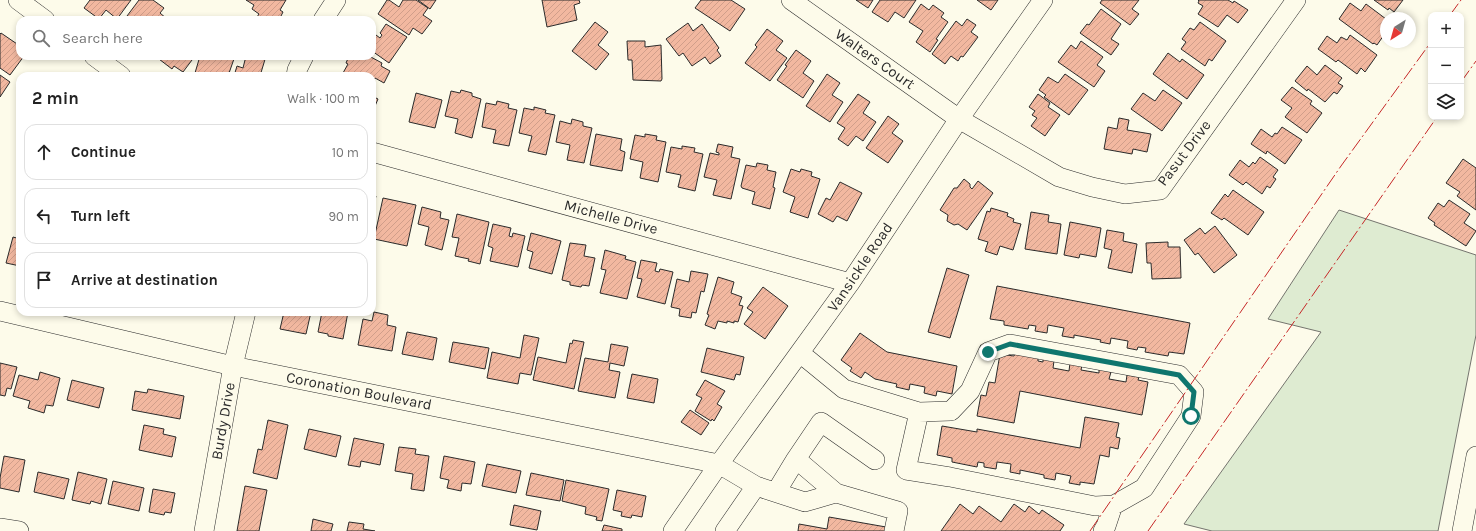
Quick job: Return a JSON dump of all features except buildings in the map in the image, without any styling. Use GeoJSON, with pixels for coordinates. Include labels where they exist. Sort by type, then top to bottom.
{"type":"FeatureCollection","features":[{"type":"Feature","properties":{"kind":"street"},"geometry":{"type":"LineString","coordinates":[[18,0],[40,16]]}},
{"type":"Feature","properties":{"kind":"street"},"geometry":{"type":"LineString","coordinates":[[326,16],[336,0]]}},
{"type":"Feature","properties":{"kind":"street","name":"Walters Court"},"geometry":{"type":"LineString","coordinates":[[791,0],[959,119]]}},
{"type":"Feature","properties":{"kind":"street","name":"Vansickle Road"},"geometry":{"type":"LineString","coordinates":[[673,531],[719,464],[850,283],[959,119],[1043,0]]}},
{"type":"Feature","properties":{"kind":"street","name":"Pasut Drive"},"geometry":{"type":"LineString","coordinates":[[959,119],[1059,177],[1092,187],[1125,194],[1160,190],[1296,0]]}},
{"type":"Feature","properties":{"kind":"street"},"geometry":{"type":"LineString","coordinates":[[99,60],[115,72]]}},
{"type":"Feature","properties":{"kind":"street"},"geometry":{"type":"LineString","coordinates":[[296,72],[302,60]]}},
{"type":"Feature","properties":{"kind":"street","name":"Michelle Drive"},"geometry":{"type":"LineString","coordinates":[[376,153],[850,283]]}},
{"type":"Feature","properties":{"kind":"street","name":"Coronation Boulevard"},"geometry":{"type":"LineString","coordinates":[[0,311],[16,315]]}},
{"type":"Feature","properties":{"kind":"street","name":"Coronation Boulevard"},"geometry":{"type":"LineString","coordinates":[[21,316],[233,366],[719,464],[756,486],[805,502],[836,493]]}},
{"type":"Feature","properties":{"kind":"street","name":"Burdy Drive"},"geometry":{"type":"LineString","coordinates":[[204,531],[233,366],[245,316]]}},
{"type":"Feature","properties":{"kind":"street"},"geometry":{"type":"LineString","coordinates":[[800,353],[844,389],[919,412],[951,411],[970,391],[988,352],[1010,344],[1179,375],[1194,392],[1191,416],[1144,488],[1113,505],[1095,506],[950,477],[906,470],[919,412]]}},
{"type":"Feature","properties":{"kind":"street"},"geometry":{"type":"LineString","coordinates":[[776,492],[796,458],[821,422],[875,460]]}},
{"type":"Feature","properties":{"kind":"street"},"geometry":{"type":"LineString","coordinates":[[1462,531],[1476,456]]}},
{"type":"Feature","properties":{"kind":"street"},"geometry":{"type":"LineString","coordinates":[[796,458],[836,493],[898,511],[894,531]]}},
{"type":"Feature","properties":{"kind":"street"},"geometry":{"type":"LineString","coordinates":[[725,531],[756,486]]}},
{"type":"Feature","properties":{"kind":"street"},"geometry":{"type":"LineString","coordinates":[[1103,531],[1113,505]]}},
{"type":"Feature","properties":{"kind":"street"},"geometry":{"type":"LineString","coordinates":[[0,528],[19,531]]}},
{"type":"Feature","properties":{"kind":"green space"},"geometry":{"type":"Polygon","coordinates":[[[1339,210],[1476,255],[1476,335],[1438,531],[1212,531],[1184,524],[1321,332],[1268,319],[1339,210]]]}},
{"type":"Feature","properties":{"kind":"power"},"geometry":{"type":"LineString","coordinates":[[1452,12],[1461,0]]}},
{"type":"Feature","properties":{"kind":"power"},"geometry":{"type":"LineString","coordinates":[[1090,531],[1341,166],[1428,46]]}},
{"type":"Feature","properties":{"kind":"power"},"geometry":{"type":"LineString","coordinates":[[1464,78],[1476,61]]}},
{"type":"Feature","properties":{"kind":"power"},"geometry":{"type":"LineString","coordinates":[[1148,531],[1435,120]]}},
{"type":"Feature","properties":{"kind":"route"},"geometry":{"type":"LineString","coordinates":[[988,352],[1010,344],[1179,375],[1194,392],[1191,416]]}}]}
